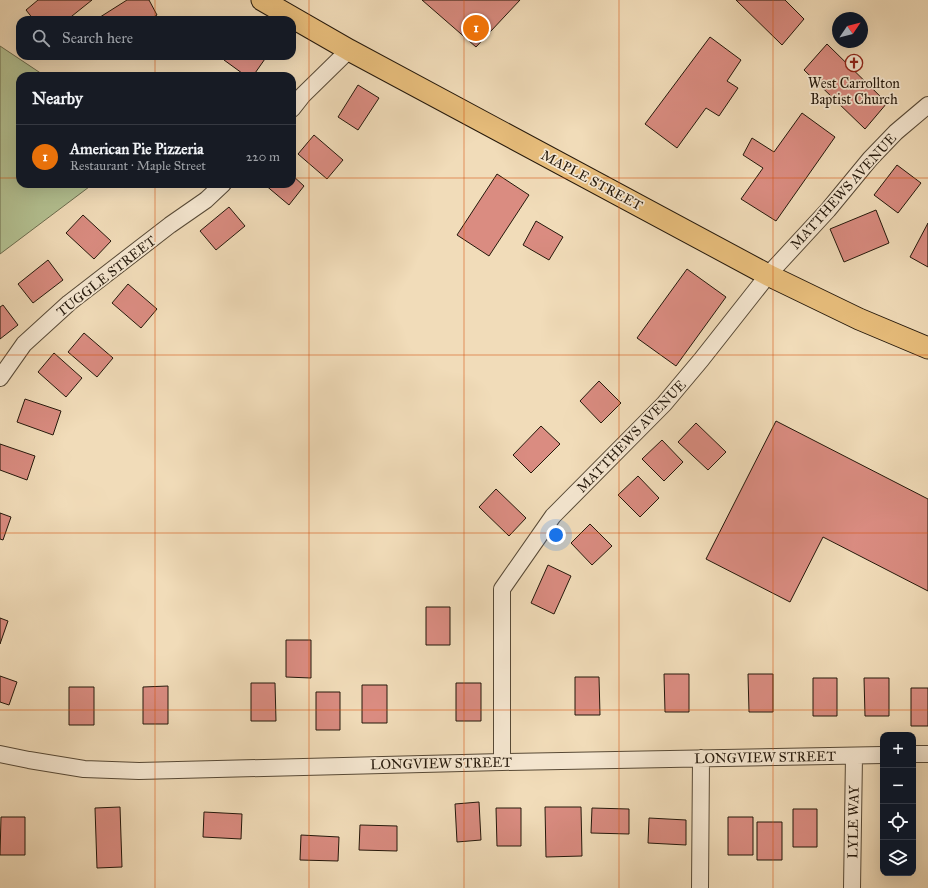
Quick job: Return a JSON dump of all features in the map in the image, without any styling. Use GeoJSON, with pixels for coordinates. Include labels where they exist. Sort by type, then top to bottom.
{"type":"FeatureCollection","features":[{"type":"Feature","properties":{"kind":"main road","name":"MAPLE STREET"},"geometry":{"type":"LineString","coordinates":[[262,0],[290,16]]}},
{"type":"Feature","properties":{"kind":"main road","name":"MAPLE STREET"},"geometry":{"type":"LineString","coordinates":[[296,20],[349,50],[768,275],[859,319],[928,348]]}},
{"type":"Feature","properties":{"kind":"street"},"geometry":{"type":"LineString","coordinates":[[296,104],[349,50]]}},
{"type":"Feature","properties":{"kind":"street","name":"MATTHEWS AVENUE"},"geometry":{"type":"LineString","coordinates":[[502,762],[502,589],[553,516],[664,404],[768,275],[828,210],[870,159],[896,132],[928,105]]}},
{"type":"Feature","properties":{"kind":"street","name":"TUGGLE STREET"},"geometry":{"type":"LineString","coordinates":[[0,378],[24,344],[69,303],[206,200],[219,188]]}},
{"type":"Feature","properties":{"kind":"street","name":"LONGVIEW STREET"},"geometry":{"type":"LineString","coordinates":[[0,754],[84,769],[139,771],[502,762],[880,755]]}},
{"type":"Feature","properties":{"kind":"street"},"geometry":{"type":"LineString","coordinates":[[916,754],[928,754]]}},
{"type":"Feature","properties":{"kind":"street","name":"LYLE WAY"},"geometry":{"type":"LineString","coordinates":[[852,888],[854,756]]}},
{"type":"Feature","properties":{"kind":"street"},"geometry":{"type":"LineString","coordinates":[[700,888],[701,758]]}},
{"type":"Feature","properties":{"kind":"green space"},"geometry":{"type":"Polygon","coordinates":[[[0,46],[16,57],[16,60],[21,60],[39,72],[16,72],[16,188],[88,188],[0,254],[0,46]]]}},
{"type":"Feature","properties":{"kind":"building"},"geometry":{"type":"Polygon","coordinates":[[[38,0],[92,0],[72,16],[31,16],[26,10],[38,0]]]}},
{"type":"Feature","properties":{"kind":"building"},"geometry":{"type":"Polygon","coordinates":[[[127,0],[149,0],[157,15],[155,16],[102,16],[127,0]]]}},
{"type":"Feature","properties":{"kind":"building"},"geometry":{"type":"Polygon","coordinates":[[[422,0],[520,0],[476,47],[422,0]]]}},
{"type":"Feature","properties":{"kind":"building"},"geometry":{"type":"Polygon","coordinates":[[[736,0],[785,0],[804,19],[782,45],[736,0]]]}},
{"type":"Feature","properties":{"kind":"building"},"geometry":{"type":"Polygon","coordinates":[[[710,37],[741,60],[727,81],[738,88],[719,116],[706,108],[677,148],[645,124],[710,37]]]}},
{"type":"Feature","properties":{"kind":"building"},"geometry":{"type":"Polygon","coordinates":[[[827,44],[887,103],[865,129],[804,70],[827,44]]]}},
{"type":"Feature","properties":{"kind":"building"},"geometry":{"type":"Polygon","coordinates":[[[224,60],[264,60],[256,72],[240,72],[224,60]]]}},
{"type":"Feature","properties":{"kind":"building"},"geometry":{"type":"Polygon","coordinates":[[[358,85],[379,98],[358,130],[338,117],[358,85]]]}},
{"type":"Feature","properties":{"kind":"building"},"geometry":{"type":"Polygon","coordinates":[[[802,113],[835,137],[776,221],[741,199],[763,168],[743,155],[752,138],[774,152],[802,113]]]}},
{"type":"Feature","properties":{"kind":"building"},"geometry":{"type":"Polygon","coordinates":[[[314,135],[343,160],[327,179],[298,154],[314,135]]]}},
{"type":"Feature","properties":{"kind":"building"},"geometry":{"type":"Polygon","coordinates":[[[897,165],[921,183],[898,213],[874,195],[897,165]]]}},
{"type":"Feature","properties":{"kind":"building"},"geometry":{"type":"Polygon","coordinates":[[[497,174],[529,195],[489,256],[457,235],[497,174]]]}},
{"type":"Feature","properties":{"kind":"building"},"geometry":{"type":"Polygon","coordinates":[[[296,179],[304,186],[289,205],[269,188],[296,188],[296,179]]]}},
{"type":"Feature","properties":{"kind":"building"},"geometry":{"type":"Polygon","coordinates":[[[229,207],[245,226],[216,250],[200,231],[229,207]]]}},
{"type":"Feature","properties":{"kind":"building"},"geometry":{"type":"Polygon","coordinates":[[[876,210],[889,243],[844,262],[830,229],[876,210]]]}},
{"type":"Feature","properties":{"kind":"building"},"geometry":{"type":"Polygon","coordinates":[[[83,215],[111,241],[94,259],[66,233],[83,215]]]}},
{"type":"Feature","properties":{"kind":"building"},"geometry":{"type":"Polygon","coordinates":[[[536,221],[563,237],[549,260],[523,245],[536,221]]]}},
{"type":"Feature","properties":{"kind":"building"},"geometry":{"type":"Polygon","coordinates":[[[928,223],[928,267],[910,257],[928,223]]]}},
{"type":"Feature","properties":{"kind":"building"},"geometry":{"type":"Polygon","coordinates":[[[48,260],[63,280],[33,303],[18,284],[48,260]]]}},
{"type":"Feature","properties":{"kind":"building"},"geometry":{"type":"Polygon","coordinates":[[[687,269],[726,297],[676,366],[637,338],[687,269]]]}},
{"type":"Feature","properties":{"kind":"building"},"geometry":{"type":"Polygon","coordinates":[[[128,284],[157,309],[141,328],[112,303],[128,284]]]}},
{"type":"Feature","properties":{"kind":"building"},"geometry":{"type":"Polygon","coordinates":[[[3,305],[18,325],[0,339],[0,307],[3,305]]]}},
{"type":"Feature","properties":{"kind":"building"},"geometry":{"type":"Polygon","coordinates":[[[84,333],[113,358],[97,377],[68,352],[84,333]]]}},
{"type":"Feature","properties":{"kind":"building"},"geometry":{"type":"Polygon","coordinates":[[[54,353],[82,378],[66,397],[38,372],[54,353]]]}},
{"type":"Feature","properties":{"kind":"building"},"geometry":{"type":"Polygon","coordinates":[[[599,381],[621,403],[601,423],[580,401],[599,381]]]}},
{"type":"Feature","properties":{"kind":"building"},"geometry":{"type":"Polygon","coordinates":[[[25,399],[61,411],[53,435],[17,422],[25,399]]]}},
{"type":"Feature","properties":{"kind":"building"},"geometry":{"type":"Polygon","coordinates":[[[776,421],[928,499],[928,591],[823,537],[790,602],[706,559],[776,421]]]}},
{"type":"Feature","properties":{"kind":"building"},"geometry":{"type":"Polygon","coordinates":[[[696,423],[726,452],[708,470],[678,442],[696,423]]]}},
{"type":"Feature","properties":{"kind":"building"},"geometry":{"type":"Polygon","coordinates":[[[541,426],[560,444],[531,473],[513,455],[541,426]]]}},
{"type":"Feature","properties":{"kind":"building"},"geometry":{"type":"Polygon","coordinates":[[[662,440],[683,462],[664,481],[642,459],[662,440]]]}},
{"type":"Feature","properties":{"kind":"building"},"geometry":{"type":"Polygon","coordinates":[[[0,444],[35,456],[27,480],[0,470],[0,444]]]}},
{"type":"Feature","properties":{"kind":"building"},"geometry":{"type":"Polygon","coordinates":[[[638,476],[659,498],[640,517],[618,495],[638,476]]]}},
{"type":"Feature","properties":{"kind":"building"},"geometry":{"type":"Polygon","coordinates":[[[496,489],[526,518],[509,536],[479,507],[496,489]]]}},
{"type":"Feature","properties":{"kind":"building"},"geometry":{"type":"Polygon","coordinates":[[[0,513],[11,517],[3,540],[0,539],[0,513]]]}},
{"type":"Feature","properties":{"kind":"building"},"geometry":{"type":"Polygon","coordinates":[[[590,524],[612,546],[592,565],[571,543],[590,524]]]}},
{"type":"Feature","properties":{"kind":"building"},"geometry":{"type":"Polygon","coordinates":[[[548,565],[571,576],[554,614],[531,603],[548,565]]]}},
{"type":"Feature","properties":{"kind":"building"},"geometry":{"type":"Polygon","coordinates":[[[426,607],[450,607],[450,645],[426,645],[426,607]]]}},
{"type":"Feature","properties":{"kind":"building"},"geometry":{"type":"Polygon","coordinates":[[[0,618],[8,621],[0,644],[0,618]]]}},
{"type":"Feature","properties":{"kind":"building"},"geometry":{"type":"Polygon","coordinates":[[[286,640],[311,640],[311,678],[286,677],[286,640]]]}},
{"type":"Feature","properties":{"kind":"building"},"geometry":{"type":"Polygon","coordinates":[[[664,674],[689,674],[689,712],[665,712],[664,674]]]}},
{"type":"Feature","properties":{"kind":"building"},"geometry":{"type":"Polygon","coordinates":[[[748,674],[773,674],[773,712],[749,712],[748,674]]]}},
{"type":"Feature","properties":{"kind":"building"},"geometry":{"type":"Polygon","coordinates":[[[0,676],[17,682],[9,705],[0,702],[0,676]]]}},
{"type":"Feature","properties":{"kind":"building"},"geometry":{"type":"Polygon","coordinates":[[[575,677],[599,677],[600,715],[575,715],[575,677]]]}},
{"type":"Feature","properties":{"kind":"building"},"geometry":{"type":"Polygon","coordinates":[[[813,678],[837,678],[837,716],[813,716],[813,678]]]}},
{"type":"Feature","properties":{"kind":"building"},"geometry":{"type":"Polygon","coordinates":[[[864,678],[889,678],[889,716],[865,716],[864,678]]]}},
{"type":"Feature","properties":{"kind":"building"},"geometry":{"type":"Polygon","coordinates":[[[251,683],[275,683],[276,721],[251,721],[251,683]]]}},
{"type":"Feature","properties":{"kind":"building"},"geometry":{"type":"Polygon","coordinates":[[[456,683],[481,683],[481,721],[456,721],[456,683]]]}},
{"type":"Feature","properties":{"kind":"building"},"geometry":{"type":"Polygon","coordinates":[[[362,685],[387,685],[387,723],[362,723],[362,685]]]}},
{"type":"Feature","properties":{"kind":"building"},"geometry":{"type":"Polygon","coordinates":[[[168,686],[168,724],[143,724],[143,687],[168,686]]]}},
{"type":"Feature","properties":{"kind":"building"},"geometry":{"type":"Polygon","coordinates":[[[69,687],[94,687],[94,725],[69,725],[69,687]]]}},
{"type":"Feature","properties":{"kind":"building"},"geometry":{"type":"Polygon","coordinates":[[[911,688],[928,688],[928,726],[911,726],[911,688]]]}},
{"type":"Feature","properties":{"kind":"building"},"geometry":{"type":"Polygon","coordinates":[[[316,692],[340,692],[340,730],[316,730],[316,692]]]}},
{"type":"Feature","properties":{"kind":"building"},"geometry":{"type":"Polygon","coordinates":[[[479,802],[481,840],[457,842],[455,804],[479,802]]]}},
{"type":"Feature","properties":{"kind":"building"},"geometry":{"type":"Polygon","coordinates":[[[120,807],[122,867],[97,868],[95,808],[120,807]]]}},
{"type":"Feature","properties":{"kind":"building"},"geometry":{"type":"Polygon","coordinates":[[[545,807],[581,807],[582,856],[546,857],[545,807]]]}},
{"type":"Feature","properties":{"kind":"building"},"geometry":{"type":"Polygon","coordinates":[[[496,808],[521,808],[521,846],[497,846],[496,808]]]}},
{"type":"Feature","properties":{"kind":"building"},"geometry":{"type":"Polygon","coordinates":[[[592,808],[629,809],[629,834],[591,833],[592,808]]]}},
{"type":"Feature","properties":{"kind":"building"},"geometry":{"type":"Polygon","coordinates":[[[793,809],[817,809],[817,847],[793,847],[793,809]]]}},
{"type":"Feature","properties":{"kind":"building"},"geometry":{"type":"Polygon","coordinates":[[[204,812],[242,814],[241,839],[203,837],[204,812]]]}},
{"type":"Feature","properties":{"kind":"building"},"geometry":{"type":"Polygon","coordinates":[[[1,817],[25,817],[25,855],[0,855],[1,817]]]}},
{"type":"Feature","properties":{"kind":"building"},"geometry":{"type":"Polygon","coordinates":[[[728,817],[753,817],[753,855],[728,855],[728,817]]]}},
{"type":"Feature","properties":{"kind":"building"},"geometry":{"type":"Polygon","coordinates":[[[649,818],[686,820],[686,845],[648,843],[649,818]]]}},
{"type":"Feature","properties":{"kind":"building"},"geometry":{"type":"Polygon","coordinates":[[[757,822],[782,822],[782,860],[757,860],[757,822]]]}},
{"type":"Feature","properties":{"kind":"building"},"geometry":{"type":"Polygon","coordinates":[[[360,825],[397,826],[397,851],[359,850],[360,825]]]}},
{"type":"Feature","properties":{"kind":"building"},"geometry":{"type":"Polygon","coordinates":[[[301,835],[339,837],[338,861],[300,860],[301,835]]]}},
{"type":"Feature","properties":{"kind":"place","name":"American Pie Pizzeria"},"geometry":{"type":"Point","coordinates":[476,28]}},
{"type":"Feature","properties":{"kind":"place","name":"West Carrollton Baptist Church"},"geometry":{"type":"Point","coordinates":[854,63]}}]}
